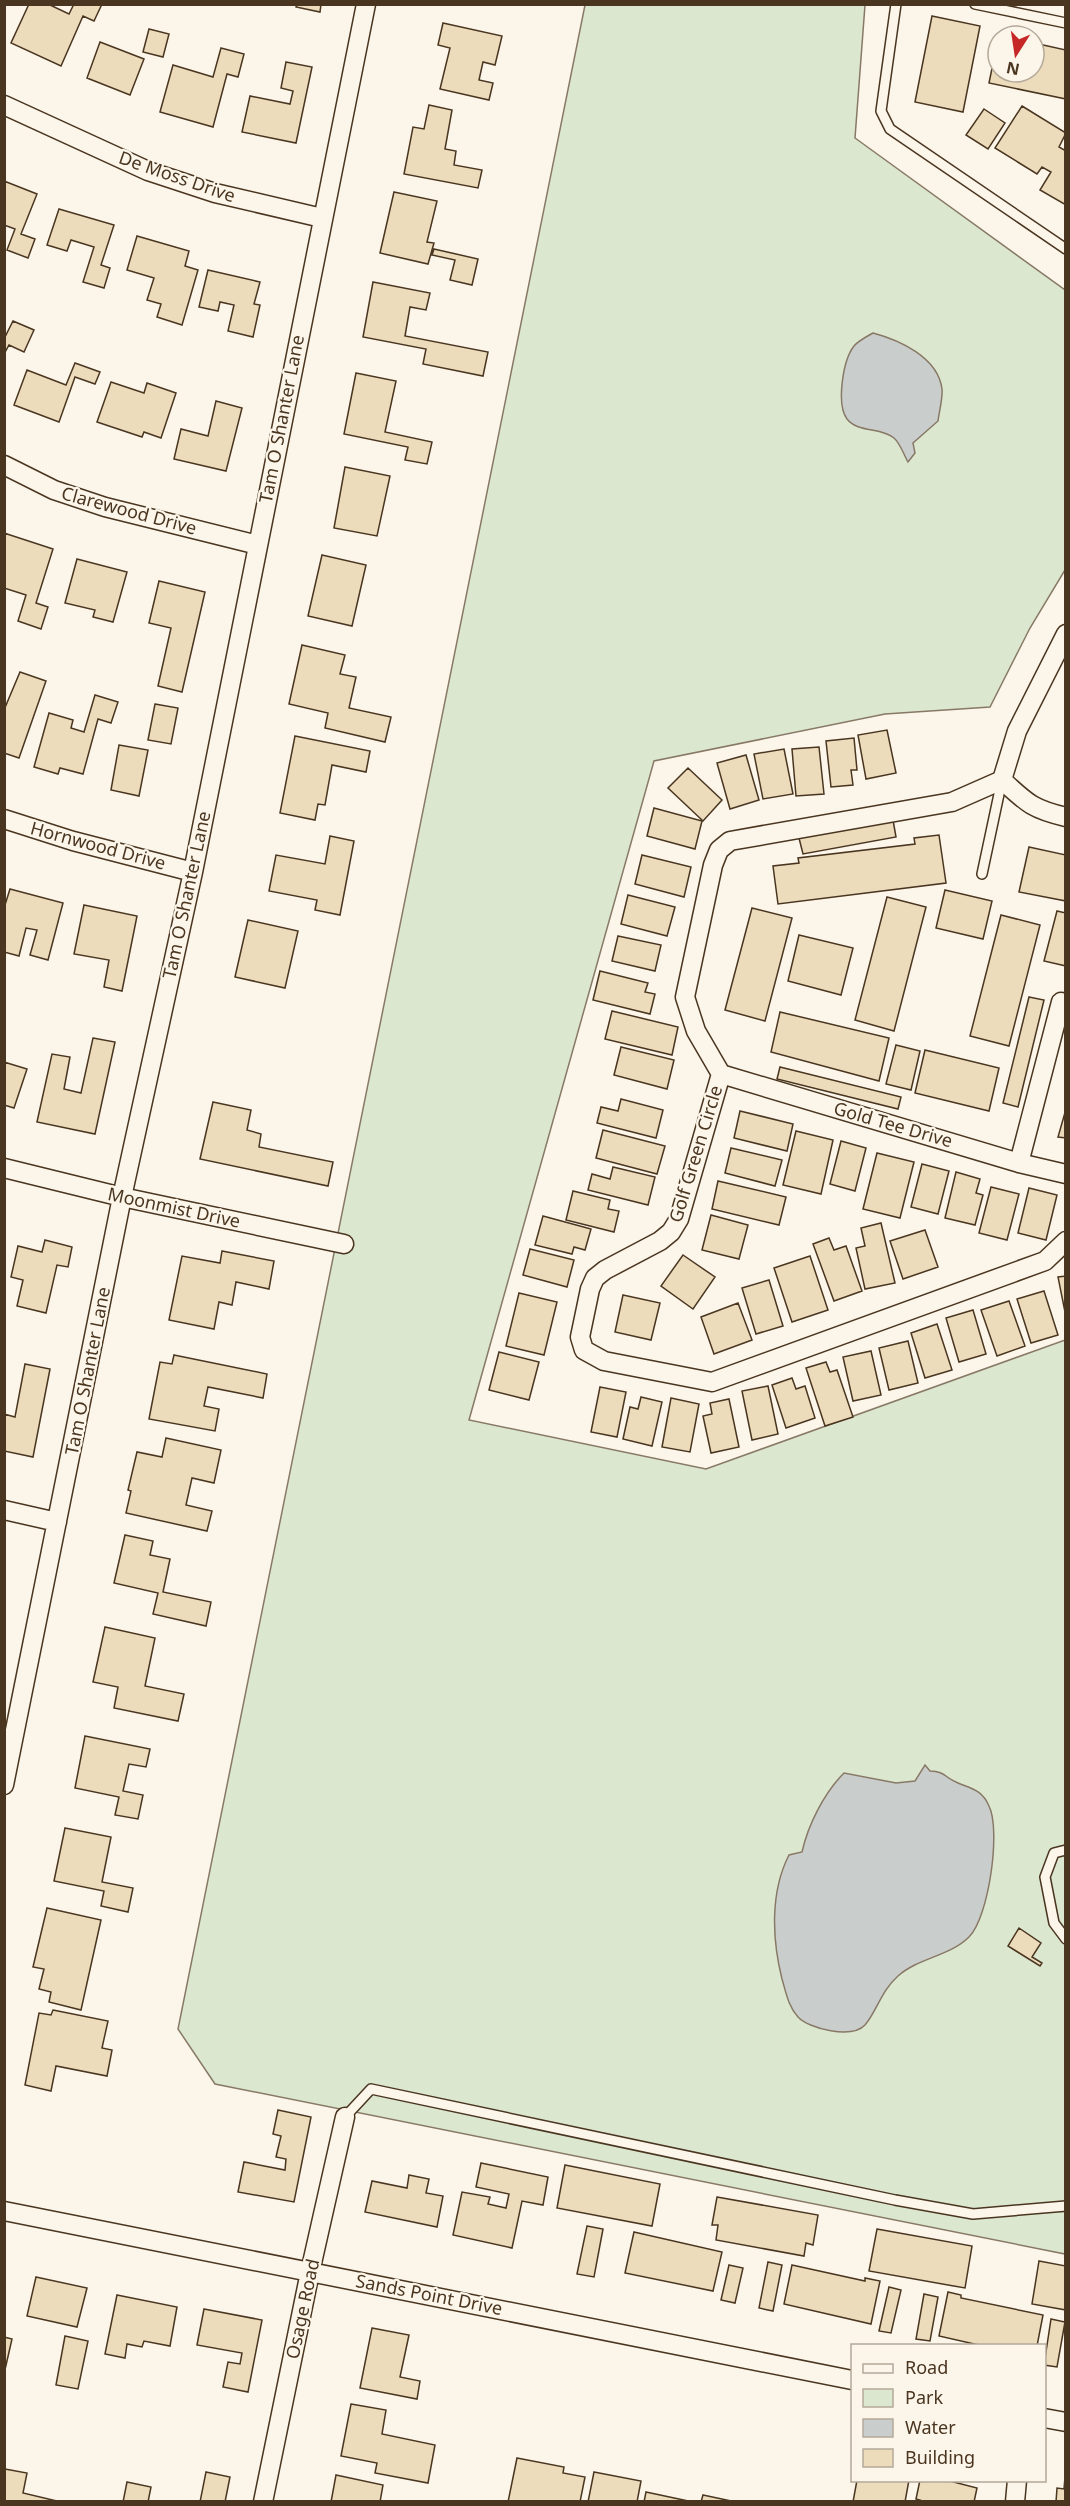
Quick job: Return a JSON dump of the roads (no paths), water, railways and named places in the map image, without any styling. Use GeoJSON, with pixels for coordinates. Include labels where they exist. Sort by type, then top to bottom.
{"type":"FeatureCollection","features":[{"type":"Feature","properties":{"kind":"street","name":"Tam O Shanter Lane"},"geometry":{"type":"LineString","coordinates":[[4,1785],[123,1197],[193,872],[366,4]]}},
{"type":"Feature","properties":{"kind":"street","name":"De Moss Drive"},"geometry":{"type":"LineString","coordinates":[[4,105],[148,171],[215,193],[322,218]]}},
{"type":"Feature","properties":{"kind":"street","name":"Clarewood Drive"},"geometry":{"type":"LineString","coordinates":[[4,465],[54,490],[105,507],[258,545]]}},
{"type":"Feature","properties":{"kind":"street"},"geometry":{"type":"LineString","coordinates":[[1065,634],[1017,731],[1002,780],[1029,805],[1039,811],[1065,817]]}},
{"type":"Feature","properties":{"kind":"street","name":"Golf Green Circle"},"geometry":{"type":"LineString","coordinates":[[1002,780],[952,802],[730,841],[719,850],[712,865],[685,997],[696,1031],[721,1074],[679,1219],[671,1232],[660,1241],[605,1270],[595,1278],[590,1289],[580,1337],[584,1350],[604,1361],[712,1382],[1045,1261],[1065,1241]]}},
{"type":"Feature","properties":{"kind":"street","name":"Hornwood Drive"},"geometry":{"type":"LineString","coordinates":[[4,819],[73,841],[193,872]]}},
{"type":"Feature","properties":{"kind":"street"},"geometry":{"type":"LineString","coordinates":[[1019,1163],[1061,1002]]}},
{"type":"Feature","properties":{"kind":"street","name":"Gold Tee Drive"},"geometry":{"type":"LineString","coordinates":[[721,1074],[1019,1163],[1065,1174]]}},
{"type":"Feature","properties":{"kind":"street","name":"Moonmist Drive"},"geometry":{"type":"LineString","coordinates":[[4,1168],[123,1197],[344,1244]]}},
{"type":"Feature","properties":{"kind":"street"},"geometry":{"type":"LineString","coordinates":[[4,1510],[57,1522]]}},
{"type":"Feature","properties":{"kind":"street","name":"Osage Road"},"geometry":{"type":"LineString","coordinates":[[263,2502],[310,2272],[345,2117]]}},
{"type":"Feature","properties":{"kind":"street","name":"Sands Point Drive"},"geometry":{"type":"LineString","coordinates":[[4,2211],[851,2380]]}},
{"type":"Feature","properties":{"kind":"street"},"geometry":{"type":"LineString","coordinates":[[1046,2418],[1065,2422]]}},
{"type":"Feature","properties":{"kind":"street"},"geometry":{"type":"LineString","coordinates":[[1015,2502],[1017,2482]]}},
{"type":"Feature","properties":{"kind":"lane"},"geometry":{"type":"LineString","coordinates":[[896,4],[881,111],[884,121],[890,129],[1065,249]]}},
{"type":"Feature","properties":{"kind":"lane"},"geometry":{"type":"LineString","coordinates":[[975,4],[1065,23]]}},
{"type":"Feature","properties":{"kind":"lane"},"geometry":{"type":"LineString","coordinates":[[982,874],[1002,780]]}},
{"type":"Feature","properties":{"kind":"lane"},"geometry":{"type":"LineString","coordinates":[[1065,1850],[1054,1853],[1045,1877],[1054,1923],[1065,1939]]}},
{"type":"Feature","properties":{"kind":"lane"},"geometry":{"type":"LineString","coordinates":[[345,2117],[370,2089],[884,2198],[973,2214],[1065,2206]]}},
{"type":"Feature","properties":{"kind":"water"},"geometry":{"type":"Polygon","coordinates":[[[873,333],[905,345],[925,359],[939,378],[942,389],[938,421],[913,443],[915,453],[908,462],[894,438],[883,432],[857,426],[847,419],[844,412],[841,393],[847,361],[856,344],[873,333]]]}},
{"type":"Feature","properties":{"kind":"water"},"geometry":{"type":"Polygon","coordinates":[[[925,1765],[930,1771],[942,1773],[976,1791],[983,1796],[989,1806],[994,1834],[991,1873],[976,1927],[969,1937],[953,1949],[915,1965],[898,1976],[887,1988],[865,2025],[859,2029],[841,2032],[811,2025],[798,2017],[790,2004],[776,1948],[775,1916],[778,1884],[789,1855],[802,1852],[808,1831],[818,1810],[844,1773],[896,1783],[915,1781],[925,1765]]]}}]}
